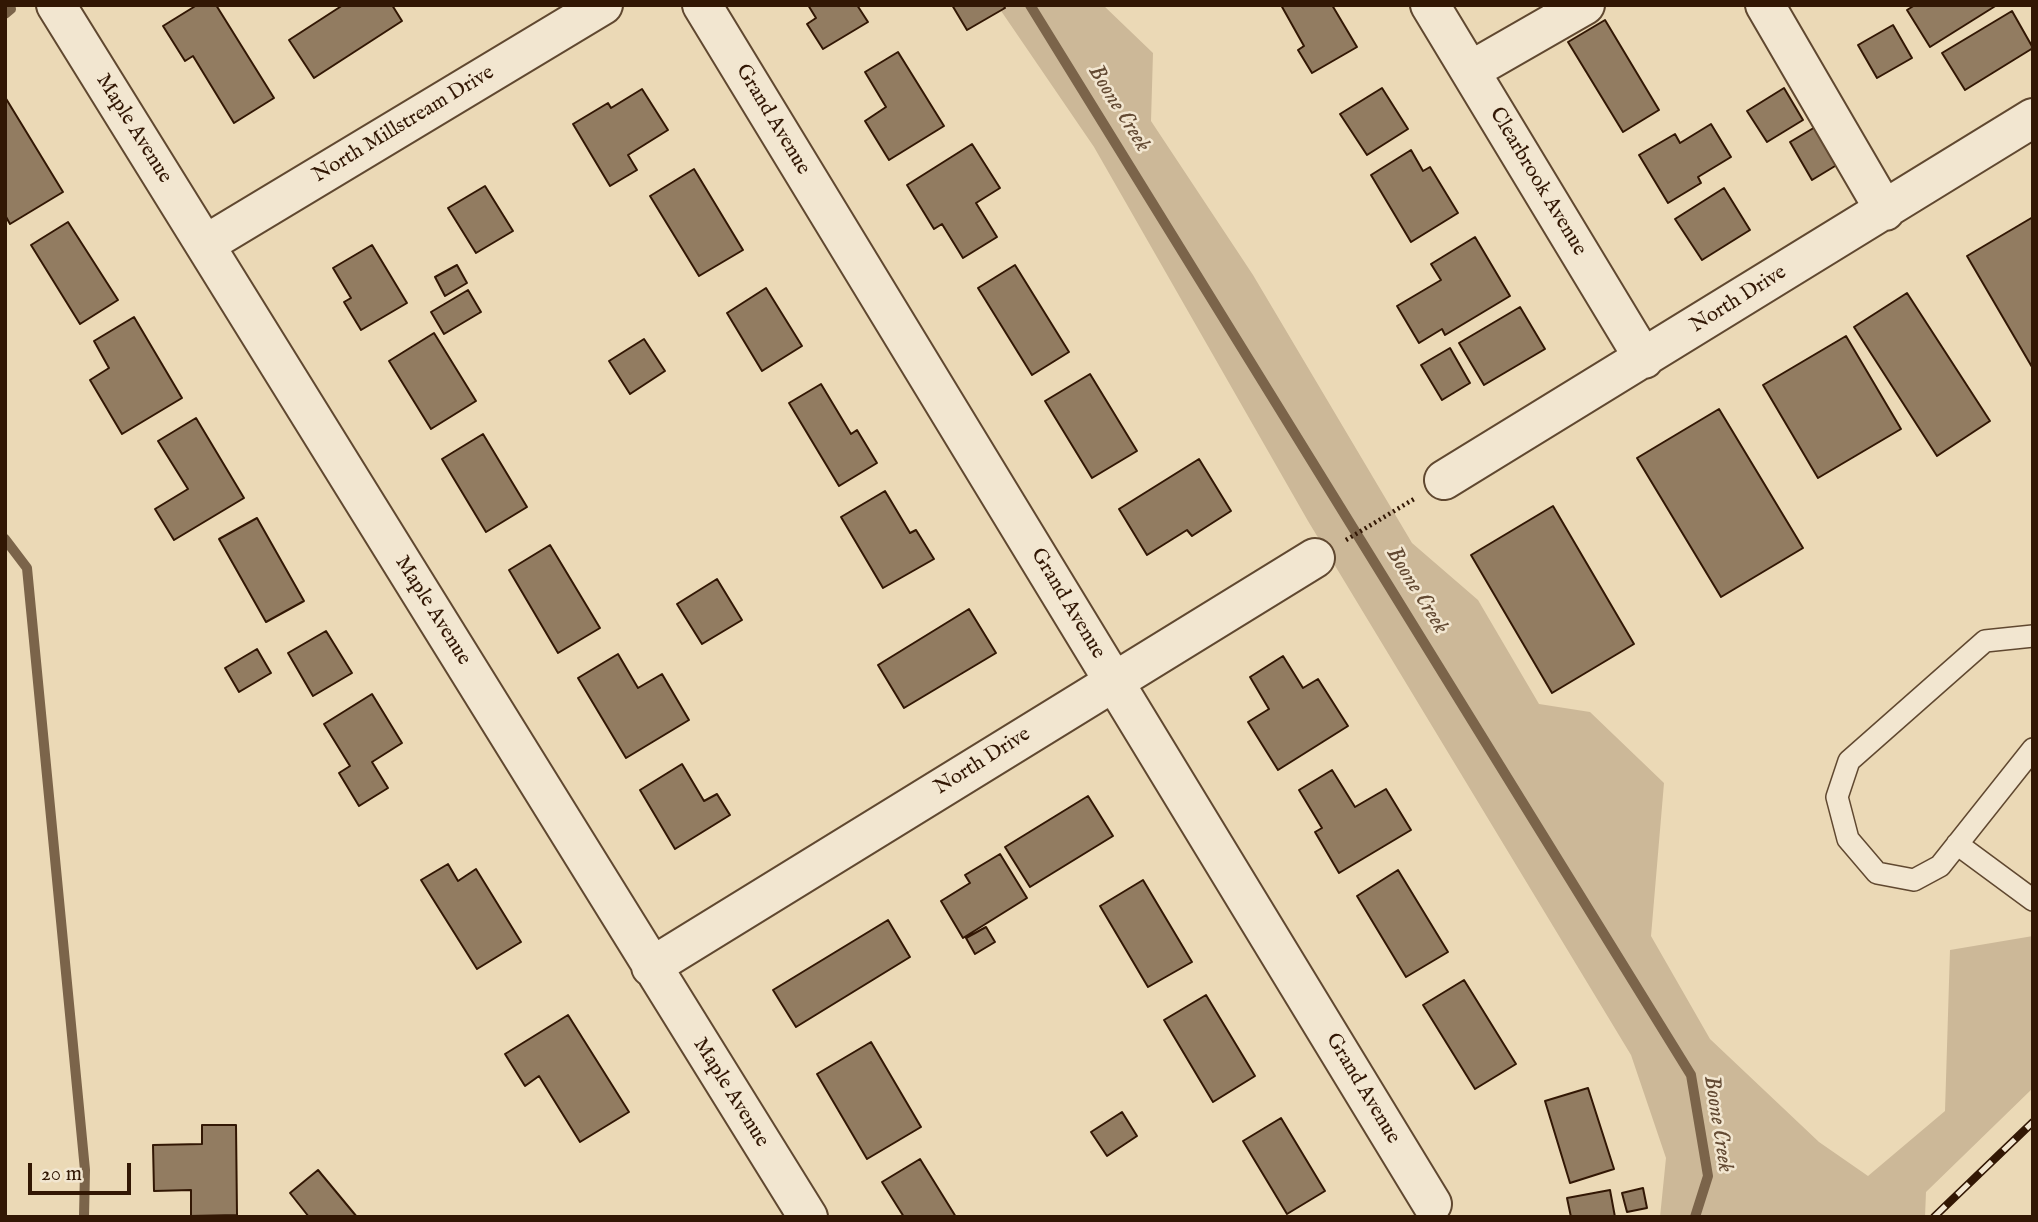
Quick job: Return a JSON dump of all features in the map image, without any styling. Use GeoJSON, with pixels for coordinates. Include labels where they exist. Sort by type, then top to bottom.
{"type":"FeatureCollection","features":[{"type":"Feature","properties":{"kind":"street","name":"Maple Avenue"},"geometry":{"type":"LineString","coordinates":[[56,5],[808,1217]]}},
{"type":"Feature","properties":{"kind":"street","name":"North Millstream Drive"},"geometry":{"type":"LineString","coordinates":[[206,244],[603,5]]}},
{"type":"Feature","properties":{"kind":"street","name":"Grand Avenue"},"geometry":{"type":"LineString","coordinates":[[702,5],[1432,1204]]}},
{"type":"Feature","properties":{"kind":"street","name":"Clearbrook Avenue"},"geometry":{"type":"LineString","coordinates":[[1430,5],[1644,359]]}},
{"type":"Feature","properties":{"kind":"street"},"geometry":{"type":"LineString","coordinates":[[1470,71],[1585,5]]}},
{"type":"Feature","properties":{"kind":"street"},"geometry":{"type":"LineString","coordinates":[[1765,5],[1885,211]]}},
{"type":"Feature","properties":{"kind":"street","name":"North Drive"},"geometry":{"type":"LineString","coordinates":[[1444,481],[2033,118]]}},
{"type":"Feature","properties":{"kind":"street","name":"North Drive"},"geometry":{"type":"LineString","coordinates":[[651,967],[1315,558]]}},
{"type":"Feature","properties":{"kind":"lane"},"geometry":{"type":"LineString","coordinates":[[2033,636],[1985,641],[1849,761],[1837,797],[1848,839],[1877,873],[1914,880],[1940,866],[2033,750]]}},
{"type":"Feature","properties":{"kind":"lane"},"geometry":{"type":"LineString","coordinates":[[1957,844],[2033,900]]}},
{"type":"Feature","properties":{"kind":"path"},"geometry":{"type":"LineString","coordinates":[[1315,558],[1387,515]]}},
{"type":"Feature","properties":{"kind":"shaded area"},"geometry":{"type":"Polygon","coordinates":[[[997,5],[1103,5],[1153,53],[1151,121],[1253,275],[1412,543],[1478,600],[1539,704],[1590,712],[1664,783],[1651,936],[1710,1039],[1819,1142],[1868,1176],[1945,1111],[1950,950],[2033,936],[2033,1088],[1926,1192],[1925,1217],[1660,1217],[1666,1158],[1631,1055],[1308,521],[1094,147],[997,5]]]}},
{"type":"Feature","properties":{"kind":"building"},"geometry":{"type":"Polygon","coordinates":[[[197,5],[216,5],[274,98],[234,123],[193,56],[185,61],[163,26],[197,5]]]}},
{"type":"Feature","properties":{"kind":"building"},"geometry":{"type":"Polygon","coordinates":[[[343,5],[392,5],[402,21],[314,78],[289,40],[343,5]]]}},
{"type":"Feature","properties":{"kind":"building"},"geometry":{"type":"Polygon","coordinates":[[[808,5],[857,5],[868,22],[823,49],[807,24],[816,18],[808,5]]]}},
{"type":"Feature","properties":{"kind":"building"},"geometry":{"type":"Polygon","coordinates":[[[952,5],[1003,5],[1005,8],[967,30],[952,5]]]}},
{"type":"Feature","properties":{"kind":"building"},"geometry":{"type":"Polygon","coordinates":[[[1281,5],[1332,5],[1357,47],[1312,73],[1298,50],[1304,46],[1281,5]]]}},
{"type":"Feature","properties":{"kind":"building"},"geometry":{"type":"Polygon","coordinates":[[[1915,5],[1997,5],[1930,47],[1907,10],[1915,5]]]}},
{"type":"Feature","properties":{"kind":"building"},"geometry":{"type":"Polygon","coordinates":[[[2012,11],[2033,48],[1965,90],[1942,53],[2012,11]]]}},
{"type":"Feature","properties":{"kind":"building"},"geometry":{"type":"Polygon","coordinates":[[[1605,20],[1659,110],[1623,132],[1568,42],[1605,20]]]}},
{"type":"Feature","properties":{"kind":"building"},"geometry":{"type":"Polygon","coordinates":[[[1893,25],[1912,58],[1877,78],[1858,45],[1893,25]]]}},
{"type":"Feature","properties":{"kind":"building"},"geometry":{"type":"Polygon","coordinates":[[[898,52],[944,126],[889,160],[865,121],[886,107],[865,72],[898,52]]]}},
{"type":"Feature","properties":{"kind":"building"},"geometry":{"type":"Polygon","coordinates":[[[1382,88],[1408,129],[1367,155],[1340,114],[1382,88]]]}},
{"type":"Feature","properties":{"kind":"building"},"geometry":{"type":"Polygon","coordinates":[[[1784,88],[1803,120],[1767,142],[1747,111],[1784,88]]]}},
{"type":"Feature","properties":{"kind":"building"},"geometry":{"type":"Polygon","coordinates":[[[642,89],[668,130],[628,155],[637,170],[610,186],[573,124],[608,103],[611,108],[642,89]]]}},
{"type":"Feature","properties":{"kind":"building"},"geometry":{"type":"Polygon","coordinates":[[[5,97],[63,192],[10,224],[5,215],[5,97]]]}},
{"type":"Feature","properties":{"kind":"building"},"geometry":{"type":"Polygon","coordinates":[[[1822,123],[1845,160],[1812,180],[1790,142],[1822,123]]]}},
{"type":"Feature","properties":{"kind":"building"},"geometry":{"type":"Polygon","coordinates":[[[1711,124],[1731,157],[1698,177],[1701,183],[1668,203],[1639,155],[1675,134],[1680,143],[1711,124]]]}},
{"type":"Feature","properties":{"kind":"building"},"geometry":{"type":"Polygon","coordinates":[[[972,144],[1000,188],[976,203],[997,237],[963,258],[942,224],[934,229],[907,185],[972,144]]]}},
{"type":"Feature","properties":{"kind":"building"},"geometry":{"type":"Polygon","coordinates":[[[1411,150],[1423,171],[1430,167],[1458,213],[1411,242],[1371,175],[1411,150]]]}},
{"type":"Feature","properties":{"kind":"building"},"geometry":{"type":"Polygon","coordinates":[[[694,169],[743,250],[699,276],[650,196],[694,169]]]}},
{"type":"Feature","properties":{"kind":"building"},"geometry":{"type":"Polygon","coordinates":[[[485,186],[513,231],[476,253],[448,208],[485,186]]]}},
{"type":"Feature","properties":{"kind":"building"},"geometry":{"type":"Polygon","coordinates":[[[1724,188],[1750,230],[1702,260],[1675,219],[1724,188]]]}},
{"type":"Feature","properties":{"kind":"building"},"geometry":{"type":"Polygon","coordinates":[[[2033,217],[2033,367],[2032,367],[1967,256],[2033,217]]]}},
{"type":"Feature","properties":{"kind":"building"},"geometry":{"type":"Polygon","coordinates":[[[68,222],[118,300],[80,324],[31,245],[68,222]]]}},
{"type":"Feature","properties":{"kind":"building"},"geometry":{"type":"Polygon","coordinates":[[[1475,237],[1510,296],[1445,335],[1442,329],[1419,343],[1397,306],[1441,280],[1431,264],[1475,237]]]}},
{"type":"Feature","properties":{"kind":"building"},"geometry":{"type":"Polygon","coordinates":[[[372,245],[407,303],[361,330],[344,302],[351,298],[333,268],[372,245]]]}},
{"type":"Feature","properties":{"kind":"building"},"geometry":{"type":"Polygon","coordinates":[[[457,265],[467,283],[445,296],[435,277],[457,265]]]}},
{"type":"Feature","properties":{"kind":"building"},"geometry":{"type":"Polygon","coordinates":[[[1015,265],[1069,352],[1032,375],[978,288],[1015,265]]]}},
{"type":"Feature","properties":{"kind":"building"},"geometry":{"type":"Polygon","coordinates":[[[766,288],[802,346],[762,371],[727,313],[766,288]]]}},
{"type":"Feature","properties":{"kind":"building"},"geometry":{"type":"Polygon","coordinates":[[[468,290],[481,312],[444,334],[431,312],[468,290]]]}},
{"type":"Feature","properties":{"kind":"building"},"geometry":{"type":"Polygon","coordinates":[[[1907,293],[1990,421],[1937,456],[1854,327],[1907,293]]]}},
{"type":"Feature","properties":{"kind":"building"},"geometry":{"type":"Polygon","coordinates":[[[1520,307],[1545,349],[1484,385],[1459,343],[1520,307]]]}},
{"type":"Feature","properties":{"kind":"building"},"geometry":{"type":"Polygon","coordinates":[[[134,317],[182,398],[122,434],[90,380],[109,368],[94,341],[134,317]]]}},
{"type":"Feature","properties":{"kind":"building"},"geometry":{"type":"Polygon","coordinates":[[[434,333],[476,401],[431,429],[389,361],[434,333]]]}},
{"type":"Feature","properties":{"kind":"building"},"geometry":{"type":"Polygon","coordinates":[[[1846,336],[1901,429],[1818,478],[1763,385],[1846,336]]]}},
{"type":"Feature","properties":{"kind":"building"},"geometry":{"type":"Polygon","coordinates":[[[644,339],[665,371],[630,394],[609,361],[644,339]]]}},
{"type":"Feature","properties":{"kind":"building"},"geometry":{"type":"Polygon","coordinates":[[[1450,348],[1470,383],[1442,400],[1421,365],[1450,348]]]}},
{"type":"Feature","properties":{"kind":"building"},"geometry":{"type":"Polygon","coordinates":[[[1090,374],[1137,451],[1092,478],[1045,401],[1090,374]]]}},
{"type":"Feature","properties":{"kind":"building"},"geometry":{"type":"Polygon","coordinates":[[[821,384],[851,434],[857,430],[877,463],[839,486],[789,403],[821,384]]]}},
{"type":"Feature","properties":{"kind":"building"},"geometry":{"type":"Polygon","coordinates":[[[1719,409],[1803,548],[1721,597],[1637,458],[1719,409]]]}},
{"type":"Feature","properties":{"kind":"building"},"geometry":{"type":"Polygon","coordinates":[[[196,418],[244,498],[174,540],[155,509],[188,489],[158,441],[196,418]]]}},
{"type":"Feature","properties":{"kind":"building"},"geometry":{"type":"Polygon","coordinates":[[[483,434],[527,507],[486,532],[442,459],[483,434]]]}},
{"type":"Feature","properties":{"kind":"building"},"geometry":{"type":"Polygon","coordinates":[[[1199,459],[1231,511],[1192,536],[1187,530],[1147,555],[1119,509],[1199,459]]]}},
{"type":"Feature","properties":{"kind":"building"},"geometry":{"type":"Polygon","coordinates":[[[885,491],[910,533],[916,530],[934,559],[883,588],[841,517],[885,491]]]}},
{"type":"Feature","properties":{"kind":"building"},"geometry":{"type":"Polygon","coordinates":[[[1553,506],[1634,644],[1552,693],[1471,555],[1553,506]]]}},
{"type":"Feature","properties":{"kind":"building"},"geometry":{"type":"Polygon","coordinates":[[[257,518],[304,601],[266,622],[219,539],[257,518]]]}},
{"type":"Feature","properties":{"kind":"building"},"geometry":{"type":"Polygon","coordinates":[[[550,545],[600,628],[558,653],[509,570],[550,545]]]}},
{"type":"Feature","properties":{"kind":"building"},"geometry":{"type":"Polygon","coordinates":[[[717,579],[742,620],[702,644],[677,604],[717,579]]]}},
{"type":"Feature","properties":{"kind":"building"},"geometry":{"type":"Polygon","coordinates":[[[969,609],[996,653],[904,708],[878,665],[969,609]]]}},
{"type":"Feature","properties":{"kind":"building"},"geometry":{"type":"Polygon","coordinates":[[[326,631],[352,673],[313,696],[288,653],[326,631]]]}},
{"type":"Feature","properties":{"kind":"building"},"geometry":{"type":"Polygon","coordinates":[[[257,649],[271,673],[239,692],[225,668],[257,649]]]}},
{"type":"Feature","properties":{"kind":"building"},"geometry":{"type":"Polygon","coordinates":[[[618,654],[638,688],[662,674],[689,720],[626,758],[578,678],[618,654]]]}},
{"type":"Feature","properties":{"kind":"building"},"geometry":{"type":"Polygon","coordinates":[[[1283,656],[1303,688],[1318,679],[1348,726],[1278,770],[1248,722],[1269,709],[1250,677],[1283,656]]]}},
{"type":"Feature","properties":{"kind":"building"},"geometry":{"type":"Polygon","coordinates":[[[372,694],[402,743],[372,762],[388,788],[359,806],[339,773],[350,766],[324,724],[372,694]]]}},
{"type":"Feature","properties":{"kind":"building"},"geometry":{"type":"Polygon","coordinates":[[[682,764],[704,801],[717,794],[730,815],[675,849],[640,790],[682,764]]]}},
{"type":"Feature","properties":{"kind":"building"},"geometry":{"type":"Polygon","coordinates":[[[1332,770],[1355,807],[1386,789],[1411,830],[1339,873],[1315,832],[1322,828],[1299,790],[1332,770]]]}},
{"type":"Feature","properties":{"kind":"building"},"geometry":{"type":"Polygon","coordinates":[[[1088,796],[1113,836],[1030,887],[1005,847],[1088,796]]]}},
{"type":"Feature","properties":{"kind":"building"},"geometry":{"type":"Polygon","coordinates":[[[1000,854],[1027,898],[963,938],[941,901],[970,883],[965,875],[1000,854]]]}},
{"type":"Feature","properties":{"kind":"building"},"geometry":{"type":"Polygon","coordinates":[[[448,864],[458,881],[476,869],[521,942],[477,969],[421,880],[448,864]]]}},
{"type":"Feature","properties":{"kind":"building"},"geometry":{"type":"Polygon","coordinates":[[[1398,870],[1448,952],[1406,977],[1357,896],[1398,870]]]}},
{"type":"Feature","properties":{"kind":"building"},"geometry":{"type":"Polygon","coordinates":[[[1143,880],[1192,962],[1148,987],[1100,906],[1143,880]]]}},
{"type":"Feature","properties":{"kind":"building"},"geometry":{"type":"Polygon","coordinates":[[[888,920],[910,957],[796,1027],[773,990],[888,920]]]}},
{"type":"Feature","properties":{"kind":"building"},"geometry":{"type":"Polygon","coordinates":[[[986,927],[995,942],[975,954],[966,938],[986,927]]]}},
{"type":"Feature","properties":{"kind":"building"},"geometry":{"type":"Polygon","coordinates":[[[1464,980],[1516,1064],[1475,1089],[1423,1005],[1464,980]]]}},
{"type":"Feature","properties":{"kind":"building"},"geometry":{"type":"Polygon","coordinates":[[[1206,995],[1255,1076],[1213,1102],[1164,1020],[1206,995]]]}},
{"type":"Feature","properties":{"kind":"building"},"geometry":{"type":"Polygon","coordinates":[[[568,1015],[629,1112],[580,1142],[539,1076],[525,1086],[505,1054],[568,1015]]]}},
{"type":"Feature","properties":{"kind":"building"},"geometry":{"type":"Polygon","coordinates":[[[871,1042],[921,1127],[867,1159],[817,1074],[871,1042]]]}},
{"type":"Feature","properties":{"kind":"building"},"geometry":{"type":"Polygon","coordinates":[[[1588,1088],[1614,1169],[1570,1183],[1545,1101],[1588,1088]]]}},
{"type":"Feature","properties":{"kind":"building"},"geometry":{"type":"Polygon","coordinates":[[[1122,1112],[1137,1136],[1107,1156],[1091,1132],[1122,1112]]]}},
{"type":"Feature","properties":{"kind":"building"},"geometry":{"type":"Polygon","coordinates":[[[1281,1118],[1325,1191],[1287,1214],[1243,1141],[1281,1118]]]}},
{"type":"Feature","properties":{"kind":"building"},"geometry":{"type":"Polygon","coordinates":[[[202,1125],[236,1125],[237,1215],[191,1216],[191,1190],[154,1191],[153,1145],[202,1144],[202,1125]]]}},
{"type":"Feature","properties":{"kind":"building"},"geometry":{"type":"Polygon","coordinates":[[[920,1159],[956,1217],[904,1217],[882,1182],[920,1159]]]}},
{"type":"Feature","properties":{"kind":"building"},"geometry":{"type":"Polygon","coordinates":[[[318,1170],[357,1217],[309,1217],[290,1193],[318,1170]]]}},
{"type":"Feature","properties":{"kind":"building"},"geometry":{"type":"Polygon","coordinates":[[[1643,1188],[1647,1208],[1627,1212],[1622,1193],[1643,1188]]]}},
{"type":"Feature","properties":{"kind":"building"},"geometry":{"type":"Polygon","coordinates":[[[1610,1190],[1615,1217],[1571,1217],[1567,1198],[1610,1190]]]}},
{"type":"Feature","properties":{"kind":"waterway","name":"Boone Creek"},"geometry":{"type":"LineString","coordinates":[[1030,5],[1691,1075],[1708,1176],[1695,1217]]}},
{"type":"Feature","properties":{"kind":"waterway"},"geometry":{"type":"LineString","coordinates":[[5,14],[11,9]]}},
{"type":"Feature","properties":{"kind":"waterway"},"geometry":{"type":"LineString","coordinates":[[5,539],[27,568],[85,1170],[84,1217]]}},
{"type":"Feature","properties":{"kind":"railway"},"geometry":{"type":"LineString","coordinates":[[1934,1217],[2033,1122]]}}]}
